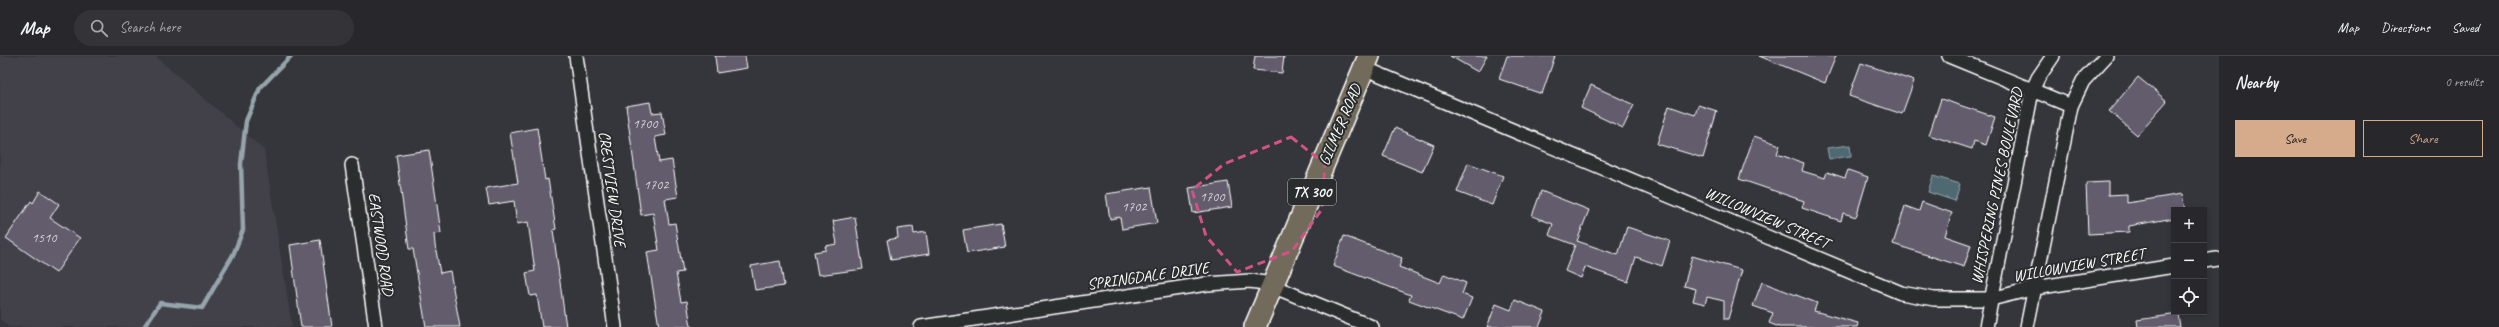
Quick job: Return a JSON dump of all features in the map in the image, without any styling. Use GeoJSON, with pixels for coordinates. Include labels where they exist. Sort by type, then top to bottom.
{"type":"FeatureCollection","features":[{"type":"Feature","properties":{"kind":"main road","name":"GILMER ROAD"},"geometry":{"type":"LineString","coordinates":[[1255,327],[1366,62]]}},
{"type":"Feature","properties":{"kind":"street","name":"CRESTVIEW DRIVE"},"geometry":{"type":"LineString","coordinates":[[576,56],[615,327]]}},
{"type":"Feature","properties":{"kind":"street"},"geometry":{"type":"LineString","coordinates":[[1949,56],[2071,106]]}},
{"type":"Feature","properties":{"kind":"street","name":"WHISPERING PINES BOULEVARD"},"geometry":{"type":"LineString","coordinates":[[1986,327],[2032,91],[2038,78],[2053,56]]}},
{"type":"Feature","properties":{"kind":"street"},"geometry":{"type":"LineString","coordinates":[[2027,327],[2071,106],[2083,81],[2106,56]]}},
{"type":"Feature","properties":{"kind":"street","name":"WILLOWVIEW STREET"},"geometry":{"type":"LineString","coordinates":[[1366,62],[1901,293],[1934,299],[1991,299],[2034,288],[2171,266]]}},
{"type":"Feature","properties":{"kind":"street","name":"EASTWOOD ROAD"},"geometry":{"type":"LineString","coordinates":[[352,165],[376,327]]}},
{"type":"Feature","properties":{"kind":"street"},"geometry":{"type":"LineString","coordinates":[[2207,261],[2217,259]]}},
{"type":"Feature","properties":{"kind":"street","name":"SPRINGDALE DRIVE"},"geometry":{"type":"LineString","coordinates":[[921,327],[1215,283],[1250,281],[1273,286],[1372,327]]}},
{"type":"Feature","properties":{"kind":"highlighted area"},"geometry":{"type":"Polygon","coordinates":[[[1291,137],[1325,164],[1322,209],[1292,251],[1237,272],[1206,236],[1192,190],[1224,164],[1291,137]]]}},
{"type":"Feature","properties":{"kind":"shaded area"},"geometry":{"type":"Polygon","coordinates":[[[0,56],[155,56],[264,150],[292,327],[9,327],[0,319],[0,56]]]}},
{"type":"Feature","properties":{"kind":"water"},"geometry":{"type":"Polygon","coordinates":[[[1850,145],[1851,156],[1829,159],[1827,148],[1850,145]]]}},
{"type":"Feature","properties":{"kind":"water"},"geometry":{"type":"Polygon","coordinates":[[[1933,176],[1960,184],[1955,201],[1928,192],[1933,176]]]}},
{"type":"Feature","properties":{"kind":"building"},"geometry":{"type":"Polygon","coordinates":[[[715,56],[745,56],[747,68],[717,73],[715,56]]]}},
{"type":"Feature","properties":{"kind":"building"},"geometry":{"type":"Polygon","coordinates":[[[1255,56],[1284,56],[1282,73],[1253,70],[1255,56]]]}},
{"type":"Feature","properties":{"kind":"building"},"geometry":{"type":"Polygon","coordinates":[[[1450,56],[1487,56],[1478,72],[1450,56]]]}},
{"type":"Feature","properties":{"kind":"building"},"geometry":{"type":"Polygon","coordinates":[[[1507,56],[1555,56],[1542,94],[1499,79],[1507,56]]]}},
{"type":"Feature","properties":{"kind":"building"},"geometry":{"type":"Polygon","coordinates":[[[1759,56],[1836,56],[1825,83],[1759,56]]]}},
{"type":"Feature","properties":{"kind":"building"},"geometry":{"type":"Polygon","coordinates":[[[1861,63],[1914,81],[1902,114],[1849,96],[1861,63]]]}},
{"type":"Feature","properties":{"kind":"building"},"geometry":{"type":"Polygon","coordinates":[[[2138,77],[2167,101],[2137,135],[2109,111],[2138,77]]]}},
{"type":"Feature","properties":{"kind":"building"},"geometry":{"type":"Polygon","coordinates":[[[1591,85],[1634,105],[1623,128],[1581,108],[1591,85]]]}},
{"type":"Feature","properties":{"kind":"building"},"geometry":{"type":"Polygon","coordinates":[[[1941,99],[1995,117],[1986,145],[1974,141],[1972,149],[1929,135],[1941,99]]]}},
{"type":"Feature","properties":{"kind":"building"},"geometry":{"type":"Polygon","coordinates":[[[650,102],[652,113],[662,112],[666,135],[655,137],[659,162],[672,160],[678,197],[665,199],[669,224],[675,223],[683,272],[676,273],[681,302],[687,301],[691,327],[659,327],[647,252],[659,250],[653,213],[641,215],[626,106],[650,102]]]}},
{"type":"Feature","properties":{"kind":"building"},"geometry":{"type":"Polygon","coordinates":[[[1698,105],[1717,111],[1703,158],[1657,144],[1669,106],[1695,115],[1698,105]]]}},
{"type":"Feature","properties":{"kind":"building"},"geometry":{"type":"Polygon","coordinates":[[[537,128],[545,180],[548,179],[556,229],[553,230],[566,327],[542,327],[537,295],[530,296],[526,273],[535,271],[528,222],[517,224],[514,201],[489,205],[486,188],[518,183],[510,133],[537,128]]]}},
{"type":"Feature","properties":{"kind":"building"},"geometry":{"type":"Polygon","coordinates":[[[1395,128],[1434,145],[1422,172],[1383,156],[1395,128]]]}},
{"type":"Feature","properties":{"kind":"building"},"geometry":{"type":"Polygon","coordinates":[[[1754,136],[1780,145],[1777,154],[1804,163],[1802,171],[1825,178],[1827,172],[1845,178],[1848,170],[1868,177],[1856,217],[1843,213],[1841,221],[1802,208],[1804,201],[1739,179],[1754,136]]]}},
{"type":"Feature","properties":{"kind":"building"},"geometry":{"type":"Polygon","coordinates":[[[429,150],[441,233],[434,234],[435,245],[440,273],[450,271],[460,327],[426,327],[413,249],[409,249],[396,155],[429,150]]]}},
{"type":"Feature","properties":{"kind":"building"},"geometry":{"type":"Polygon","coordinates":[[[1468,163],[1503,176],[1492,205],[1457,192],[1468,163]]]}},
{"type":"Feature","properties":{"kind":"building"},"geometry":{"type":"Polygon","coordinates":[[[1228,182],[1232,207],[1193,213],[1189,188],[1228,182]]]}},
{"type":"Feature","properties":{"kind":"building"},"geometry":{"type":"Polygon","coordinates":[[[2108,182],[2108,195],[2127,194],[2127,203],[2182,194],[2184,207],[2171,207],[2171,219],[2129,226],[2129,232],[2088,234],[2086,183],[2108,182]]]}},
{"type":"Feature","properties":{"kind":"building"},"geometry":{"type":"Polygon","coordinates":[[[1151,187],[1157,223],[1122,229],[1120,217],[1110,219],[1106,194],[1151,187]]]}},
{"type":"Feature","properties":{"kind":"building"},"geometry":{"type":"Polygon","coordinates":[[[40,191],[59,204],[50,218],[80,238],[56,273],[6,238],[31,201],[33,203],[40,191]]]}},
{"type":"Feature","properties":{"kind":"building"},"geometry":{"type":"Polygon","coordinates":[[[1541,191],[1589,210],[1577,241],[1618,255],[1627,227],[1670,241],[1662,266],[1636,257],[1628,282],[1585,267],[1581,278],[1565,271],[1575,245],[1549,235],[1553,224],[1532,216],[1541,191]]]}},
{"type":"Feature","properties":{"kind":"building"},"geometry":{"type":"Polygon","coordinates":[[[1922,202],[1952,213],[1945,236],[1971,245],[1964,267],[1893,244],[1905,206],[1919,211],[1922,202]]]}},
{"type":"Feature","properties":{"kind":"building"},"geometry":{"type":"Polygon","coordinates":[[[855,217],[863,269],[818,275],[814,252],[826,250],[825,246],[837,244],[833,221],[855,217]]]}},
{"type":"Feature","properties":{"kind":"building"},"geometry":{"type":"Polygon","coordinates":[[[1001,224],[1005,247],[967,253],[963,230],[1001,224]]]}},
{"type":"Feature","properties":{"kind":"building"},"geometry":{"type":"Polygon","coordinates":[[[913,227],[914,234],[926,232],[929,254],[891,260],[887,240],[898,238],[897,229],[913,227]]]}},
{"type":"Feature","properties":{"kind":"building"},"geometry":{"type":"Polygon","coordinates":[[[1344,236],[1402,258],[1399,267],[1440,283],[1444,274],[1466,283],[1462,294],[1472,298],[1463,320],[1409,300],[1411,295],[1333,266],[1344,236]]]}},
{"type":"Feature","properties":{"kind":"building"},"geometry":{"type":"Polygon","coordinates":[[[320,240],[332,327],[301,327],[290,245],[320,240]]]}},
{"type":"Feature","properties":{"kind":"building"},"geometry":{"type":"Polygon","coordinates":[[[1692,256],[1742,270],[1728,319],[1724,319],[1724,301],[1707,297],[1705,304],[1693,301],[1696,289],[1684,286],[1692,256]]]}},
{"type":"Feature","properties":{"kind":"building"},"geometry":{"type":"Polygon","coordinates":[[[780,261],[784,286],[755,290],[751,266],[780,261]]]}},
{"type":"Feature","properties":{"kind":"building"},"geometry":{"type":"Polygon","coordinates":[[[1762,282],[1817,303],[1814,311],[1858,323],[1857,327],[1779,327],[1769,323],[1773,313],[1753,306],[1762,282]]]}},
{"type":"Feature","properties":{"kind":"building"},"geometry":{"type":"Polygon","coordinates":[[[1515,300],[1545,312],[1539,327],[1487,327],[1496,304],[1511,310],[1515,300]]]}},
{"type":"Feature","properties":{"kind":"building"},"geometry":{"type":"Polygon","coordinates":[[[2178,315],[2180,327],[2138,327],[2137,320],[2178,315]]]}},
{"type":"Feature","properties":{"kind":"waterway"},"geometry":{"type":"LineString","coordinates":[[144,327],[160,303],[202,308],[233,255],[243,230],[241,164],[246,121],[260,88],[291,56]]}}]}
